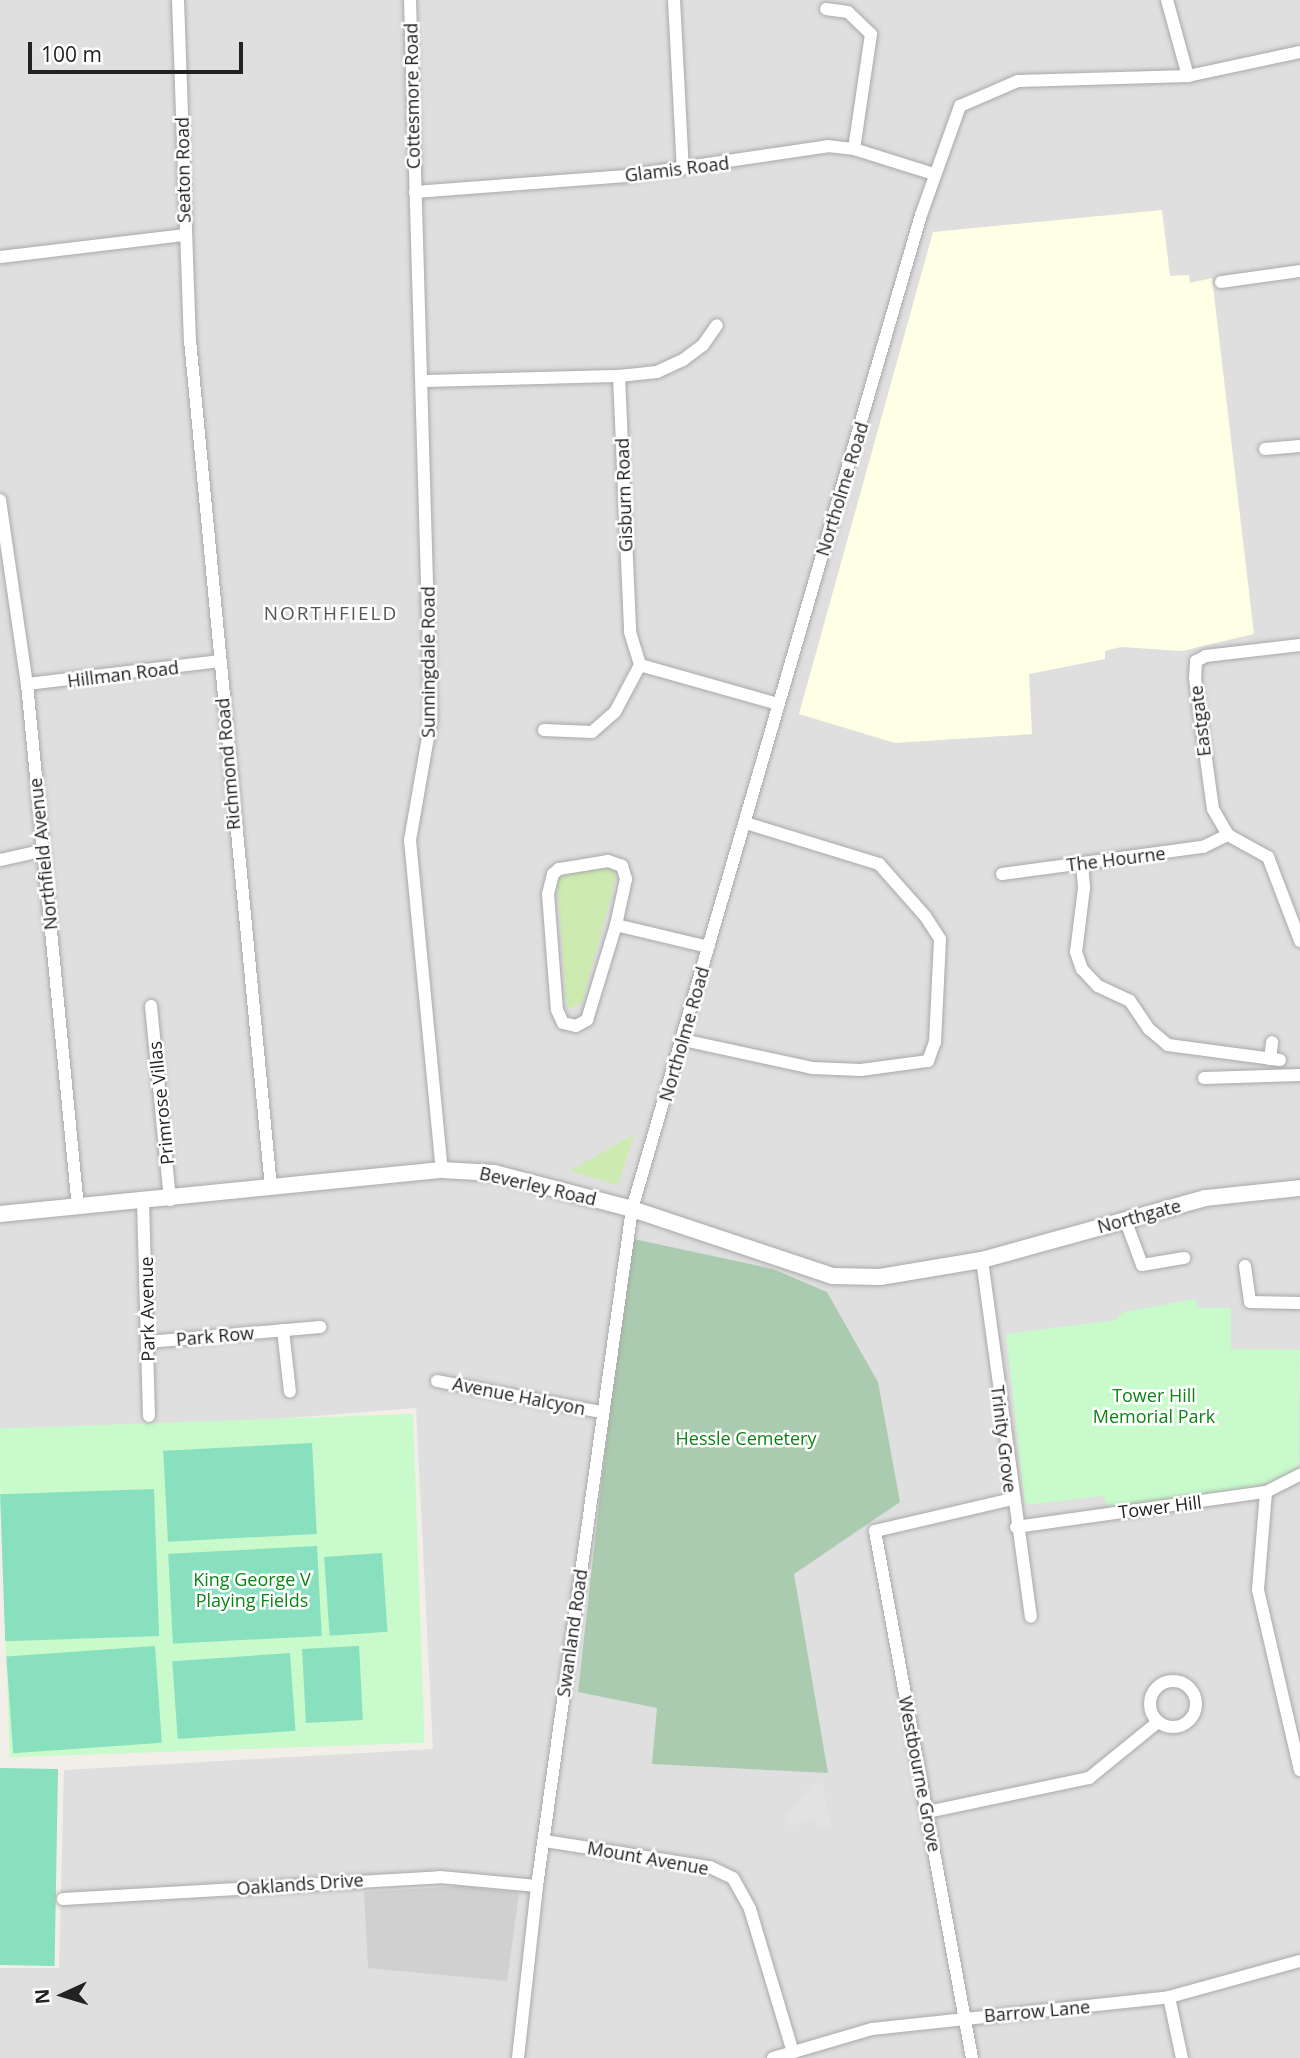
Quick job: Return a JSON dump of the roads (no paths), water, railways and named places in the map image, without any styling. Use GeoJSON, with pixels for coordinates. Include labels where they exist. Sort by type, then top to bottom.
{"type":"FeatureCollection","features":[{"type":"Feature","properties":{"kind":"street","name":"Seaton Road"},"geometry":{"type":"LineString","coordinates":[[178,0],[184,235],[190,340]]}},
{"type":"Feature","properties":{"kind":"street","name":"Cottesmore Road"},"geometry":{"type":"LineString","coordinates":[[410,0],[415,192]]}},
{"type":"Feature","properties":{"kind":"street"},"geometry":{"type":"LineString","coordinates":[[674,0],[683,169]]}},
{"type":"Feature","properties":{"kind":"street"},"geometry":{"type":"LineString","coordinates":[[1167,0],[1188,76]]}},
{"type":"Feature","properties":{"kind":"street"},"geometry":{"type":"LineString","coordinates":[[827,9],[848,12],[871,34],[854,149]]}},
{"type":"Feature","properties":{"kind":"street","name":"Northolme Road"},"geometry":{"type":"LineString","coordinates":[[632,1209],[934,174],[960,106],[1018,81],[1188,76],[1300,52]]}},
{"type":"Feature","properties":{"kind":"street","name":"Glamis Road"},"geometry":{"type":"LineString","coordinates":[[415,192],[683,169],[828,146],[854,149],[934,174]]}},
{"type":"Feature","properties":{"kind":"street","name":"Sunningdale Road"},"geometry":{"type":"LineString","coordinates":[[415,192],[431,720],[410,840],[442,1170]]}},
{"type":"Feature","properties":{"kind":"street"},"geometry":{"type":"LineString","coordinates":[[0,257],[184,235]]}},
{"type":"Feature","properties":{"kind":"street"},"geometry":{"type":"LineString","coordinates":[[1221,282],[1300,271]]}},
{"type":"Feature","properties":{"kind":"street"},"geometry":{"type":"LineString","coordinates":[[422,381],[619,376],[657,372],[683,360],[703,345],[717,325]]}},
{"type":"Feature","properties":{"kind":"street","name":"Richmond Road"},"geometry":{"type":"LineString","coordinates":[[190,340],[271,1188]]}},
{"type":"Feature","properties":{"kind":"street","name":"Gisburn Road"},"geometry":{"type":"LineString","coordinates":[[619,376],[629,632],[640,665]]}},
{"type":"Feature","properties":{"kind":"street"},"geometry":{"type":"LineString","coordinates":[[1265,449],[1300,446]]}},
{"type":"Feature","properties":{"kind":"street","name":"Northfield Avenue"},"geometry":{"type":"LineString","coordinates":[[0,500],[27,684],[41,851],[78,1208]]}},
{"type":"Feature","properties":{"kind":"street","name":"Eastgate"},"geometry":{"type":"LineString","coordinates":[[1227,835],[1213,809],[1208,783],[1196,662],[1206,656],[1300,645]]}},
{"type":"Feature","properties":{"kind":"street","name":"Hillman Road"},"geometry":{"type":"LineString","coordinates":[[27,684],[219,661]]}},
{"type":"Feature","properties":{"kind":"street"},"geometry":{"type":"LineString","coordinates":[[544,730],[592,732],[615,712],[640,665],[716,683],[778,704]]}},
{"type":"Feature","properties":{"kind":"street"},"geometry":{"type":"LineString","coordinates":[[683,1041],[800,1066],[861,1070],[928,1060],[935,1042],[940,939],[925,916],[879,864],[746,823]]}},
{"type":"Feature","properties":{"kind":"street"},"geometry":{"type":"LineString","coordinates":[[1227,835],[1268,857],[1300,941]]}},
{"type":"Feature","properties":{"kind":"street","name":"The Hourne"},"geometry":{"type":"LineString","coordinates":[[1002,874],[1203,847],[1227,835]]}},
{"type":"Feature","properties":{"kind":"street"},"geometry":{"type":"LineString","coordinates":[[0,860],[41,851]]}},
{"type":"Feature","properties":{"kind":"street"},"geometry":{"type":"LineString","coordinates":[[608,861],[622,866],[626,879],[616,925],[587,1020],[576,1026],[563,1023],[557,1010],[548,894],[553,874],[559,869],[608,861]]}},
{"type":"Feature","properties":{"kind":"street"},"geometry":{"type":"LineString","coordinates":[[1082,864],[1084,888],[1076,952],[1082,969],[1098,986],[1130,1001],[1149,1029],[1168,1045],[1275,1060],[1272,1042]]}},
{"type":"Feature","properties":{"kind":"street"},"geometry":{"type":"LineString","coordinates":[[616,925],[708,947]]}},
{"type":"Feature","properties":{"kind":"street","name":"Primrose Villas"},"geometry":{"type":"LineString","coordinates":[[151,1006],[170,1200]]}},
{"type":"Feature","properties":{"kind":"street"},"geometry":{"type":"LineString","coordinates":[[1204,1078],[1300,1075]]}},
{"type":"Feature","properties":{"kind":"street","name":"Beverley Road"},"geometry":{"type":"LineString","coordinates":[[0,1214],[170,1200],[442,1170],[494,1173],[632,1209],[832,1276],[880,1276],[982,1260]]}},
{"type":"Feature","properties":{"kind":"street","name":"Northgate"},"geometry":{"type":"LineString","coordinates":[[982,1260],[1205,1198],[1300,1188]]}},
{"type":"Feature","properties":{"kind":"street","name":"Park Avenue"},"geometry":{"type":"LineString","coordinates":[[143,1202],[149,1416]]}},
{"type":"Feature","properties":{"kind":"street","name":"Swanland Road"},"geometry":{"type":"LineString","coordinates":[[518,2058],[537,1886],[601,1412],[632,1209]]}},
{"type":"Feature","properties":{"kind":"street"},"geometry":{"type":"LineString","coordinates":[[1125,1219],[1142,1265],[1184,1258]]}},
{"type":"Feature","properties":{"kind":"street","name":"Trinity Grove"},"geometry":{"type":"LineString","coordinates":[[982,1260],[1012,1499],[1031,1617]]}},
{"type":"Feature","properties":{"kind":"street"},"geometry":{"type":"LineString","coordinates":[[1245,1266],[1250,1302],[1300,1303]]}},
{"type":"Feature","properties":{"kind":"street","name":"Park Row"},"geometry":{"type":"LineString","coordinates":[[148,1342],[320,1326]]}},
{"type":"Feature","properties":{"kind":"street"},"geometry":{"type":"LineString","coordinates":[[283,1330],[290,1392]]}},
{"type":"Feature","properties":{"kind":"street","name":"Avenue Halcyon"},"geometry":{"type":"LineString","coordinates":[[437,1381],[601,1412]]}},
{"type":"Feature","properties":{"kind":"street","name":"Tower Hill"},"geometry":{"type":"LineString","coordinates":[[1016,1527],[1266,1492],[1300,1475]]}},
{"type":"Feature","properties":{"kind":"street"},"geometry":{"type":"LineString","coordinates":[[1266,1492],[1258,1590],[1300,1770]]}},
{"type":"Feature","properties":{"kind":"street","name":"Westbourne Grove"},"geometry":{"type":"LineString","coordinates":[[972,2058],[967,2016],[874,1531],[1012,1499]]}},
{"type":"Feature","properties":{"kind":"street"},"geometry":{"type":"LineString","coordinates":[[928,1812],[1089,1778],[1158,1722]]}},
{"type":"Feature","properties":{"kind":"street","name":"Mount Avenue"},"geometry":{"type":"LineString","coordinates":[[544,1841],[710,1867],[733,1878],[750,1909],[793,2052]]}},
{"type":"Feature","properties":{"kind":"street","name":"Oaklands Drive"},"geometry":{"type":"LineString","coordinates":[[63,1899],[440,1877],[537,1886]]}},
{"type":"Feature","properties":{"kind":"street","name":"Barrow Lane"},"geometry":{"type":"LineString","coordinates":[[774,2058],[872,2029],[967,2016],[1169,1997],[1300,1961]]}},
{"type":"Feature","properties":{"kind":"street"},"geometry":{"type":"LineString","coordinates":[[1169,1997],[1182,2058]]}},
{"type":"Feature","properties":{"kind":"district","name":"NORTHFIELD"},"geometry":{"type":"Point","coordinates":[331,614]}},
{"type":"Feature","properties":{"kind":"park label","name":"Tower Hill Memorial Park"},"geometry":{"type":"Point","coordinates":[1154,1406]}},
{"type":"Feature","properties":{"kind":"park label","name":"Hessle Cemetery"},"geometry":{"type":"Point","coordinates":[746,1438]}},
{"type":"Feature","properties":{"kind":"park label","name":"King George V Playing Fields"},"geometry":{"type":"Point","coordinates":[252,1590]}}]}
